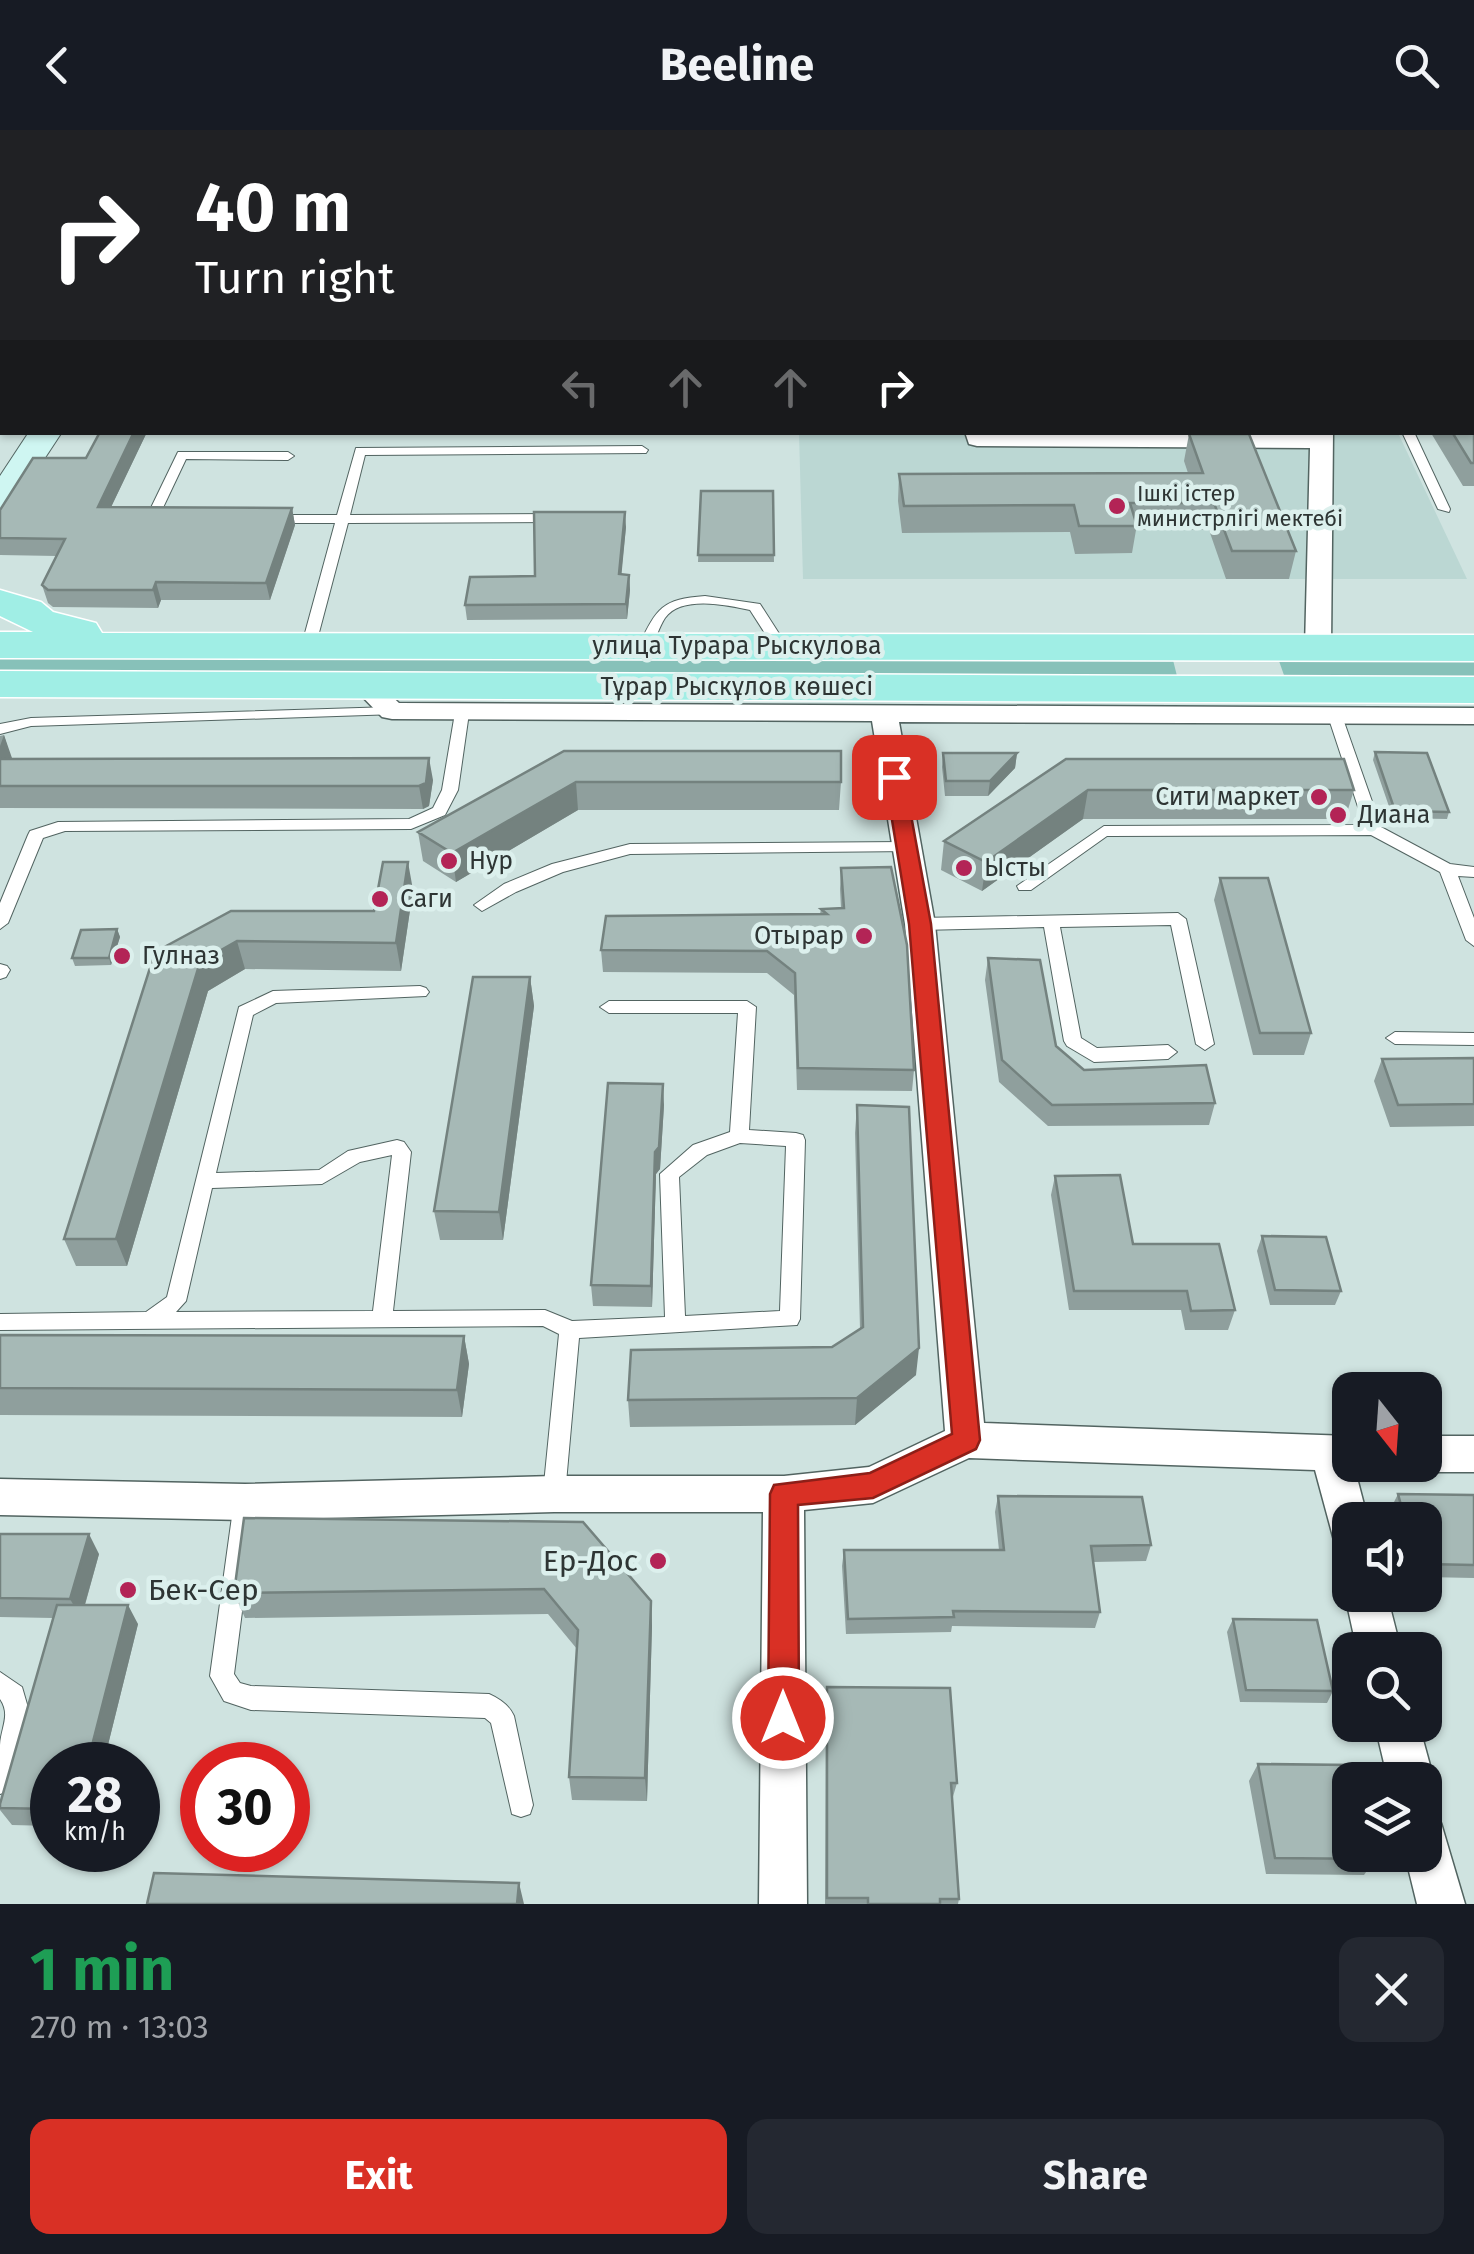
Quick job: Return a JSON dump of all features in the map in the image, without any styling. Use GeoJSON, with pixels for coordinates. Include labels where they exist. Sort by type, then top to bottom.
{"type":"FeatureCollection","features":[{"type":"Feature","properties":{"kind":"main road"},"geometry":{"type":"LineString","coordinates":[[0,501],[44,435]]}},
{"type":"Feature","properties":{"kind":"main road"},"geometry":{"type":"LineString","coordinates":[[0,602],[26,611],[38,621],[141,644]]}},
{"type":"Feature","properties":{"kind":"main road","name":"улица Турара Рыскулова"},"geometry":{"type":"LineString","coordinates":[[0,645],[1474,648]]}},
{"type":"Feature","properties":{"kind":"main road"},"geometry":{"type":"LineString","coordinates":[[1224,647],[1238,688]]}},
{"type":"Feature","properties":{"kind":"main road","name":"Тұрар Рыскұлов көшесі"},"geometry":{"type":"LineString","coordinates":[[0,684],[106,684],[378,698],[1238,688],[1474,690]]}},
{"type":"Feature","properties":{"kind":"main road"},"geometry":{"type":"LineString","coordinates":[[0,712],[106,684]]}},
{"type":"Feature","properties":{"kind":"street"},"geometry":{"type":"LineString","coordinates":[[1199,130],[1411,130]]}},
{"type":"Feature","properties":{"kind":"street"},"geometry":{"type":"LineString","coordinates":[[976,435],[977,439],[1322,437],[1318,648]]}},
{"type":"Feature","properties":{"kind":"street"},"geometry":{"type":"LineString","coordinates":[[378,698],[462,712],[1474,716]]}},
{"type":"Feature","properties":{"kind":"street"},"geometry":{"type":"LineString","coordinates":[[884,713],[920,924],[966,1440]]}},
{"type":"Feature","properties":{"kind":"street"},"geometry":{"type":"LineString","coordinates":[[0,1497],[246,1502],[554,1494],[784,1494],[873,1485],[966,1440],[1332,1454]]}},
{"type":"Feature","properties":{"kind":"street"},"geometry":{"type":"LineString","coordinates":[[1442,1454],[1474,1454]]}},
{"type":"Feature","properties":{"kind":"street"},"geometry":{"type":"LineString","coordinates":[[783,1904],[784,1494]]}},
{"type":"Feature","properties":{"kind":"street"},"geometry":{"type":"LineString","coordinates":[[1433,1872],[1441,1904]]}},
{"type":"Feature","properties":{"kind":"lane"},"geometry":{"type":"LineString","coordinates":[[1409,435],[1444,509]]}},
{"type":"Feature","properties":{"kind":"lane"},"geometry":{"type":"LineString","coordinates":[[309,644],[360,451],[642,450]]}},
{"type":"Feature","properties":{"kind":"lane"},"geometry":{"type":"LineString","coordinates":[[171,518],[152,518],[182,455],[288,456]]}},
{"type":"Feature","properties":{"kind":"lane"},"geometry":{"type":"LineString","coordinates":[[266,519],[575,517]]}},
{"type":"Feature","properties":{"kind":"lane"},"geometry":{"type":"LineString","coordinates":[[0,729],[30,722],[378,698]]}},
{"type":"Feature","properties":{"kind":"lane"},"geometry":{"type":"LineString","coordinates":[[0,924],[36,835],[64,826],[411,824],[439,811],[450,790],[462,712]]}},
{"type":"Feature","properties":{"kind":"lane"},"geometry":{"type":"LineString","coordinates":[[1335,716],[1374,830]]}},
{"type":"Feature","properties":{"kind":"lane"},"geometry":{"type":"LineString","coordinates":[[1025,886],[1104,831],[1374,830],[1447,869],[1474,872]]}},
{"type":"Feature","properties":{"kind":"lane"},"geometry":{"type":"LineString","coordinates":[[482,905],[510,888],[558,868],[630,849],[906,848]]}},
{"type":"Feature","properties":{"kind":"lane"},"geometry":{"type":"LineString","coordinates":[[1447,869],[1474,940]]}},
{"type":"Feature","properties":{"kind":"lane"},"geometry":{"type":"LineString","coordinates":[[920,924],[1178,919],[1205,1044]]}},
{"type":"Feature","properties":{"kind":"lane"},"geometry":{"type":"LineString","coordinates":[[1051,920],[1072,1040],[1094,1055],[1168,1052]]}},
{"type":"Feature","properties":{"kind":"lane"},"geometry":{"type":"LineString","coordinates":[[150,1321],[176,1301],[245,1011],[272,997],[420,992]]}},
{"type":"Feature","properties":{"kind":"lane"},"geometry":{"type":"LineString","coordinates":[[609,1007],[747,1007],[739,1136]]}},
{"type":"Feature","properties":{"kind":"lane"},"geometry":{"type":"LineString","coordinates":[[1395,1038],[1474,1039]]}},
{"type":"Feature","properties":{"kind":"lane"},"geometry":{"type":"LineString","coordinates":[[0,1322],[545,1318],[570,1330],[675,1325],[790,1319],[796,1140],[739,1136],[700,1150],[669,1174],[675,1325]]}},
{"type":"Feature","properties":{"kind":"lane"},"geometry":{"type":"LineString","coordinates":[[204,1182],[322,1177],[355,1156],[397,1147],[402,1152],[382,1319]]}},
{"type":"Feature","properties":{"kind":"lane"},"geometry":{"type":"LineString","coordinates":[[554,1494],[570,1330]]}},
{"type":"Feature","properties":{"kind":"lane"},"geometry":{"type":"LineString","coordinates":[[246,1502],[222,1676],[232,1692],[252,1698],[489,1706],[502,1716],[521,1805]]}},
{"type":"Feature","properties":{"kind":"lane"},"geometry":{"type":"LineString","coordinates":[[0,1684],[14,1695],[19,1718],[0,1782]]}},
{"type":"Feature","properties":{"kind":"shaded area","name":"Ішкі істер министрлігі мектебі"},"geometry":{"type":"Polygon","coordinates":[[[799,435],[1399,435],[1467,579],[803,579],[799,435]]]}},
{"type":"Feature","properties":{"kind":"shaded area"},"geometry":{"type":"Polygon","coordinates":[[[0,655],[1173,660],[1177,676],[0,671],[0,655]]]}},
{"type":"Feature","properties":{"kind":"shaded area"},"geometry":{"type":"Polygon","coordinates":[[[1279,661],[1474,662],[1474,679],[1285,678],[1279,661]]]}},
{"type":"Feature","properties":{"kind":"building"},"geometry":{"type":"Polygon","coordinates":[[[98,435],[133,435],[98,507],[292,508],[266,583],[156,582],[153,590],[48,590],[42,585],[65,539],[0,538],[0,510],[33,458],[86,458],[98,435]]]}},
{"type":"Feature","properties":{"kind":"building"},"geometry":{"type":"Polygon","coordinates":[[[1189,435],[1249,435],[1296,551],[1232,551],[1214,503],[1130,503],[1137,526],[1079,526],[1074,505],[904,506],[899,474],[1203,473],[1189,435]]]}},
{"type":"Feature","properties":{"kind":"building"},"geometry":{"type":"Polygon","coordinates":[[[1454,435],[1474,435],[1471,463],[1454,435]]]}},
{"type":"Feature","properties":{"kind":"building"},"geometry":{"type":"Polygon","coordinates":[[[701,491],[773,491],[774,555],[698,555],[701,491]]]}},
{"type":"Feature","properties":{"kind":"building"},"geometry":{"type":"Polygon","coordinates":[[[534,512],[625,512],[619,574],[629,575],[626,604],[465,605],[470,577],[535,576],[534,512]]]}},
{"type":"Feature","properties":{"kind":"building"},"geometry":{"type":"Polygon","coordinates":[[[564,751],[841,751],[841,782],[576,782],[452,853],[418,832],[564,751]]]}},
{"type":"Feature","properties":{"kind":"building"},"geometry":{"type":"Polygon","coordinates":[[[1375,752],[1427,753],[1449,812],[1395,811],[1375,752]]]}},
{"type":"Feature","properties":{"kind":"building"},"geometry":{"type":"Polygon","coordinates":[[[943,753],[1017,753],[990,781],[946,781],[943,753]]]}},
{"type":"Feature","properties":{"kind":"building"},"geometry":{"type":"Polygon","coordinates":[[[429,758],[426,783],[419,786],[0,786],[0,759],[429,758]]]}},
{"type":"Feature","properties":{"kind":"building"},"geometry":{"type":"Polygon","coordinates":[[[1066,759],[1344,759],[1354,790],[1088,790],[986,862],[944,841],[1066,759]]]}},
{"type":"Feature","properties":{"kind":"building"},"geometry":{"type":"Polygon","coordinates":[[[383,862],[408,862],[396,943],[237,941],[200,962],[116,1239],[64,1239],[155,952],[231,911],[374,911],[383,862]]]}},
{"type":"Feature","properties":{"kind":"building"},"geometry":{"type":"Polygon","coordinates":[[[891,867],[907,945],[914,1070],[798,1068],[795,973],[767,951],[601,950],[606,916],[827,914],[821,909],[844,908],[841,868],[891,867]]]}},
{"type":"Feature","properties":{"kind":"building"},"geometry":{"type":"Polygon","coordinates":[[[1220,878],[1268,878],[1311,1033],[1260,1033],[1220,878]]]}},
{"type":"Feature","properties":{"kind":"building"},"geometry":{"type":"Polygon","coordinates":[[[117,929],[109,958],[72,958],[81,930],[117,929]]]}},
{"type":"Feature","properties":{"kind":"building"},"geometry":{"type":"Polygon","coordinates":[[[988,958],[1040,960],[1056,1046],[1084,1070],[1206,1065],[1215,1103],[1052,1105],[1002,1060],[988,958]]]}},
{"type":"Feature","properties":{"kind":"building"},"geometry":{"type":"Polygon","coordinates":[[[473,977],[530,977],[499,1212],[434,1211],[473,977]]]}},
{"type":"Feature","properties":{"kind":"building"},"geometry":{"type":"Polygon","coordinates":[[[1474,1058],[1474,1104],[1398,1105],[1382,1059],[1474,1058]]]}},
{"type":"Feature","properties":{"kind":"building"},"geometry":{"type":"Polygon","coordinates":[[[608,1083],[663,1084],[659,1147],[655,1152],[651,1286],[591,1285],[608,1083]]]}},
{"type":"Feature","properties":{"kind":"building"},"geometry":{"type":"Polygon","coordinates":[[[857,1105],[909,1107],[919,1348],[857,1398],[628,1400],[631,1350],[832,1347],[863,1327],[857,1105]]]}},
{"type":"Feature","properties":{"kind":"building"},"geometry":{"type":"Polygon","coordinates":[[[1120,1175],[1133,1244],[1219,1244],[1235,1310],[1191,1311],[1187,1291],[1074,1291],[1055,1176],[1120,1175]]]}},
{"type":"Feature","properties":{"kind":"building"},"geometry":{"type":"Polygon","coordinates":[[[1262,1236],[1326,1237],[1341,1291],[1275,1290],[1262,1236]]]}},
{"type":"Feature","properties":{"kind":"building"},"geometry":{"type":"Polygon","coordinates":[[[0,1335],[464,1336],[457,1390],[0,1388],[0,1335]]]}},
{"type":"Feature","properties":{"kind":"building"},"geometry":{"type":"Polygon","coordinates":[[[1398,1494],[1474,1495],[1474,1565],[1442,1564],[1442,1502],[1400,1502],[1398,1494]]]}},
{"type":"Feature","properties":{"kind":"building"},"geometry":{"type":"Polygon","coordinates":[[[998,1496],[1142,1497],[1151,1545],[1091,1546],[1100,1612],[953,1611],[954,1617],[848,1619],[844,1550],[1004,1550],[998,1496]]]}},
{"type":"Feature","properties":{"kind":"building"},"geometry":{"type":"Polygon","coordinates":[[[244,1518],[583,1522],[651,1601],[645,1778],[569,1777],[578,1630],[544,1589],[234,1593],[244,1518]]]}},
{"type":"Feature","properties":{"kind":"building"},"geometry":{"type":"Polygon","coordinates":[[[0,1534],[89,1534],[70,1599],[0,1598],[0,1534]]]}},
{"type":"Feature","properties":{"kind":"building"},"geometry":{"type":"Polygon","coordinates":[[[57,1605],[128,1605],[93,1742],[30,1742],[30,1809],[0,1808],[57,1605]]]}},
{"type":"Feature","properties":{"kind":"building"},"geometry":{"type":"Polygon","coordinates":[[[1233,1619],[1317,1620],[1332,1691],[1246,1690],[1233,1619]]]}},
{"type":"Feature","properties":{"kind":"building"},"geometry":{"type":"Polygon","coordinates":[[[827,1687],[950,1688],[957,1783],[951,1783],[959,1899],[940,1899],[940,1904],[868,1904],[868,1898],[827,1898],[827,1687]]]}},
{"type":"Feature","properties":{"kind":"building"},"geometry":{"type":"Polygon","coordinates":[[[1258,1764],[1332,1765],[1332,1859],[1275,1858],[1258,1764]]]}},
{"type":"Feature","properties":{"kind":"building"},"geometry":{"type":"Polygon","coordinates":[[[154,1873],[519,1883],[517,1904],[147,1904],[154,1873]]]}},
{"type":"Feature","properties":{"kind":"place","name":"Ішкі істер министрлігі мектебі"},"geometry":{"type":"Point","coordinates":[1117,506]}},
{"type":"Feature","properties":{"kind":"place","name":"Сити маркет"},"geometry":{"type":"Point","coordinates":[1319,797]}},
{"type":"Feature","properties":{"kind":"place","name":"Диана"},"geometry":{"type":"Point","coordinates":[1338,815]}},
{"type":"Feature","properties":{"kind":"place","name":"Нур"},"geometry":{"type":"Point","coordinates":[449,861]}},
{"type":"Feature","properties":{"kind":"place","name":"Ысты"},"geometry":{"type":"Point","coordinates":[964,868]}},
{"type":"Feature","properties":{"kind":"place","name":"Саги"},"geometry":{"type":"Point","coordinates":[380,899]}},
{"type":"Feature","properties":{"kind":"place","name":"Отырар"},"geometry":{"type":"Point","coordinates":[864,936]}},
{"type":"Feature","properties":{"kind":"place","name":"Гулназ"},"geometry":{"type":"Point","coordinates":[122,956]}},
{"type":"Feature","properties":{"kind":"place","name":"Ер-Дос"},"geometry":{"type":"Point","coordinates":[658,1561]}},
{"type":"Feature","properties":{"kind":"place","name":"Бек-Сер"},"geometry":{"type":"Point","coordinates":[128,1590]}},
{"type":"Feature","properties":{"kind":"route"},"geometry":{"type":"LineString","coordinates":[[783,1718],[784,1494],[873,1485],[966,1440],[920,924],[894,777]]}}]}
